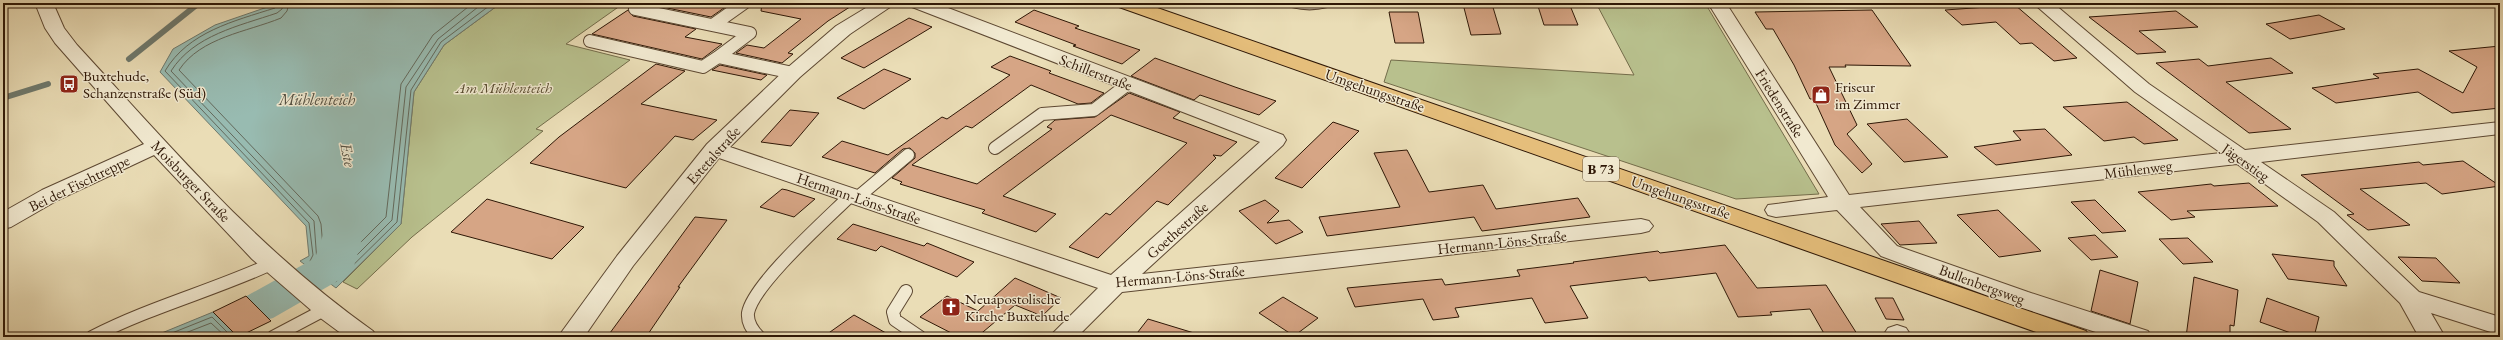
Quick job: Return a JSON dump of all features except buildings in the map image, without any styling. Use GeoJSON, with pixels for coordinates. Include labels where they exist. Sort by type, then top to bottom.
{"type":"FeatureCollection","features":[{"type":"Feature","properties":{"kind":"main road","name":"Umgehungsstraße"},"geometry":{"type":"LineString","coordinates":[[1125,3],[2077,337]]}},
{"type":"Feature","properties":{"kind":"street","name":"Moisburger Straße"},"geometry":{"type":"LineString","coordinates":[[44,3],[48,20],[64,41],[156,146],[276,268],[364,337]]}},
{"type":"Feature","properties":{"kind":"street","name":"Estetalstraße"},"geometry":{"type":"LineString","coordinates":[[571,337],[625,261],[715,149],[793,73],[844,30],[887,3]]}},
{"type":"Feature","properties":{"kind":"street","name":"Schillerstraße"},"geometry":{"type":"LineString","coordinates":[[918,3],[1275,140]]}},
{"type":"Feature","properties":{"kind":"street"},"geometry":{"type":"LineString","coordinates":[[1298,3],[1321,3]]}},
{"type":"Feature","properties":{"kind":"street","name":"Friedenstraße"},"geometry":{"type":"LineString","coordinates":[[1717,3],[1843,203]]}},
{"type":"Feature","properties":{"kind":"street","name":"Jägerstieg"},"geometry":{"type":"LineString","coordinates":[[2042,3],[2142,88],[2239,158],[2326,217],[2410,298],[2432,337]]}},
{"type":"Feature","properties":{"kind":"street","name":"Mühlenweg"},"geometry":{"type":"LineString","coordinates":[[1776,210],[2500,128]]}},
{"type":"Feature","properties":{"kind":"street","name":"Goethestraße"},"geometry":{"type":"LineString","coordinates":[[1062,337],[1116,285],[1275,140]]}},
{"type":"Feature","properties":{"kind":"street","name":"Bei der Fischtreppe"},"geometry":{"type":"LineString","coordinates":[[3,222],[50,195],[156,146]]}},
{"type":"Feature","properties":{"kind":"street","name":"Hermann-Löns-Straße"},"geometry":{"type":"LineString","coordinates":[[715,149],[1116,285],[1641,226]]}},
{"type":"Feature","properties":{"kind":"street","name":"Bullenbergsweg"},"geometry":{"type":"LineString","coordinates":[[1843,203],[1888,251],[2019,298],[2140,337]]}},
{"type":"Feature","properties":{"kind":"street"},"geometry":{"type":"LineString","coordinates":[[2410,298],[2500,326]]}},
{"type":"Feature","properties":{"kind":"lane"},"geometry":{"type":"LineString","coordinates":[[713,25],[744,3]]}},
{"type":"Feature","properties":{"kind":"lane"},"geometry":{"type":"LineString","coordinates":[[590,41],[703,67],[750,33],[635,9]]}},
{"type":"Feature","properties":{"kind":"lane"},"geometry":{"type":"LineString","coordinates":[[718,57],[793,73]]}},
{"type":"Feature","properties":{"kind":"lane"},"geometry":{"type":"LineString","coordinates":[[995,148],[1042,114],[1094,110],[1103,105],[1128,84]]}},
{"type":"Feature","properties":{"kind":"lane"},"geometry":{"type":"LineString","coordinates":[[759,337],[751,331],[748,319],[750,304],[761,286],[855,196],[908,155]]}},
{"type":"Feature","properties":{"kind":"lane"},"geometry":{"type":"LineString","coordinates":[[92,337],[146,310],[276,268]]}},
{"type":"Feature","properties":{"kind":"lane"},"geometry":{"type":"LineString","coordinates":[[906,291],[893,312],[895,320],[920,337]]}},
{"type":"Feature","properties":{"kind":"lane"},"geometry":{"type":"LineString","coordinates":[[272,337],[321,304]]}},
{"type":"Feature","properties":{"kind":"green space","name":"Am Mühlenteich"},"geometry":{"type":"Polygon","coordinates":[[[501,3],[624,3],[566,44],[630,60],[536,129],[543,131],[412,237],[357,289],[343,282],[401,224],[414,92],[444,45],[501,3]]]}},
{"type":"Feature","properties":{"kind":"green space"},"geometry":{"type":"Polygon","coordinates":[[[1596,3],[1705,3],[1819,194],[1736,199],[1384,82],[1391,60],[1634,75],[1596,3]]]}},
{"type":"Feature","properties":{"kind":"water","name":"Mühlenteich"},"geometry":{"type":"Polygon","coordinates":[[[279,3],[501,3],[444,45],[414,92],[401,224],[336,288],[300,261],[309,256],[306,226],[160,72],[173,49],[215,25],[279,3]]]}},
{"type":"Feature","properties":{"kind":"water"},"geometry":{"type":"Polygon","coordinates":[[[213,312],[238,337],[152,337],[213,312]]]}},
{"type":"Feature","properties":{"kind":"waterway"},"geometry":{"type":"LineString","coordinates":[[129,59],[199,3]]}},
{"type":"Feature","properties":{"kind":"waterway"},"geometry":{"type":"LineString","coordinates":[[3,98],[48,84]]}},
{"type":"Feature","properties":{"kind":"waterway","name":"Este"},"geometry":{"type":"LineString","coordinates":[[258,308],[333,266],[344,232]]}},
{"type":"Feature","properties":{"kind":"place","name":"Buxtehude, Schanzenstraße (Süd)"},"geometry":{"type":"Point","coordinates":[69,84]}},
{"type":"Feature","properties":{"kind":"place","name":"Friseur im Zimmer"},"geometry":{"type":"Point","coordinates":[1821,95]}},
{"type":"Feature","properties":{"kind":"place","name":"Neuapostolische Kirche Buxtehude"},"geometry":{"type":"Point","coordinates":[951,307]}}]}
